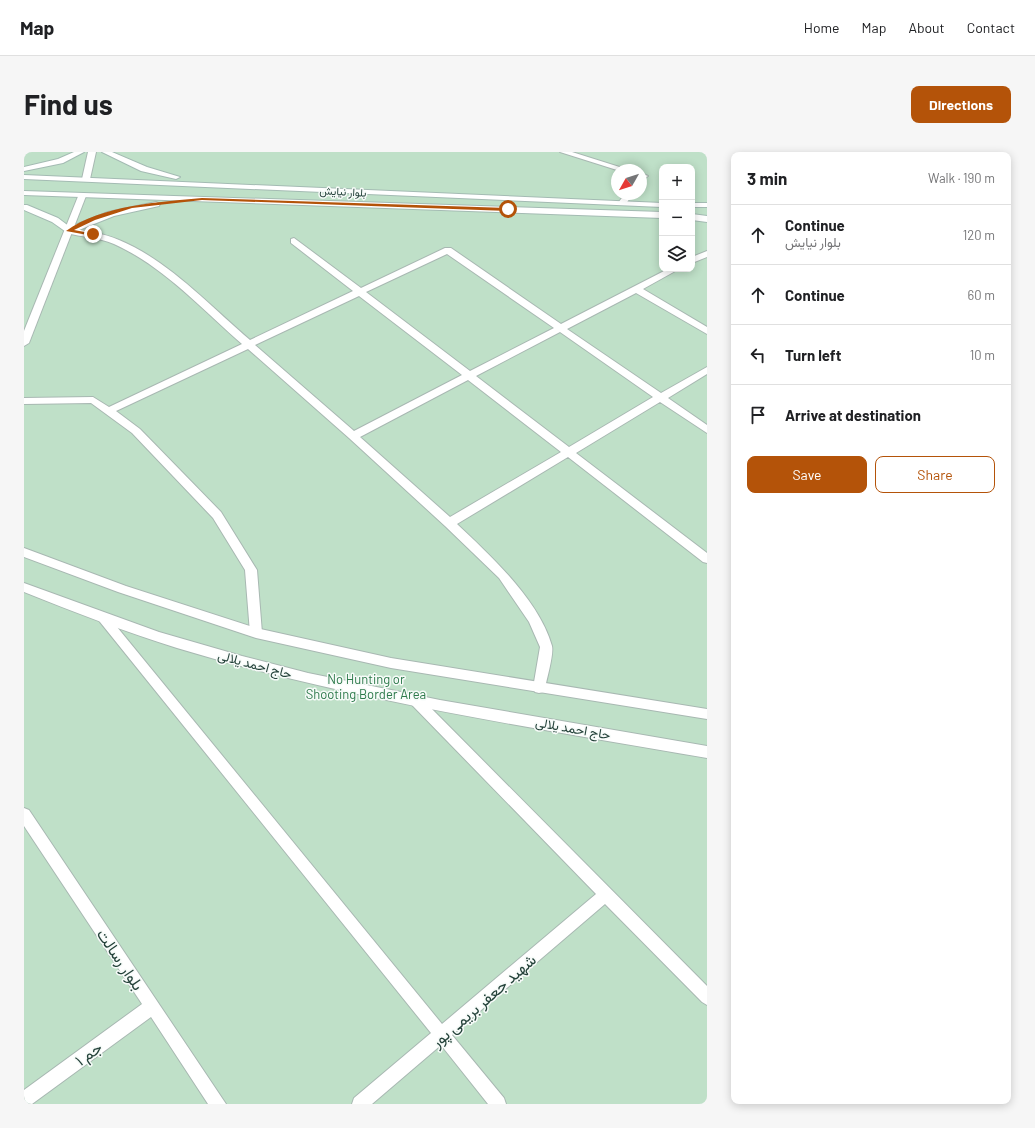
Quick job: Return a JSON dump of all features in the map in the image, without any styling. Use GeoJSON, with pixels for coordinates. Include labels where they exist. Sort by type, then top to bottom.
{"type":"FeatureCollection","features":[{"type":"Feature","properties":{"kind":"street"},"geometry":{"type":"LineString","coordinates":[[24,169],[60,161],[80,152]]}},
{"type":"Feature","properties":{"kind":"street"},"geometry":{"type":"LineString","coordinates":[[86,179],[92,152]]}},
{"type":"Feature","properties":{"kind":"street"},"geometry":{"type":"LineString","coordinates":[[106,152],[144,169],[204,184]]}},
{"type":"Feature","properties":{"kind":"street"},"geometry":{"type":"LineString","coordinates":[[564,152],[611,166]]}},
{"type":"Feature","properties":{"kind":"street"},"geometry":{"type":"LineString","coordinates":[[587,159],[594,152]]}},
{"type":"Feature","properties":{"kind":"street","name":"بلوار نیایش"},"geometry":{"type":"LineString","coordinates":[[24,176],[462,197],[659,204]]}},
{"type":"Feature","properties":{"kind":"street","name":"بلوار نیایش"},"geometry":{"type":"LineString","coordinates":[[24,193],[659,215]]}},
{"type":"Feature","properties":{"kind":"street"},"geometry":{"type":"LineString","coordinates":[[24,343],[82,196]]}},
{"type":"Feature","properties":{"kind":"street"},"geometry":{"type":"LineString","coordinates":[[462,197],[465,202],[463,208]]}},
{"type":"Feature","properties":{"kind":"street"},"geometry":{"type":"LineString","coordinates":[[69,231],[94,219],[132,207],[202,199]]}},
{"type":"Feature","properties":{"kind":"street"},"geometry":{"type":"LineString","coordinates":[[508,199],[505,204],[508,209]]}},
{"type":"Feature","properties":{"kind":"street"},"geometry":{"type":"LineString","coordinates":[[695,206],[707,205]]}},
{"type":"Feature","properties":{"kind":"street"},"geometry":{"type":"LineString","coordinates":[[24,207],[55,220],[69,231],[93,234],[117,242],[159,266],[353,436],[449,523],[503,575],[534,620],[546,647],[539,688]]}},
{"type":"Feature","properties":{"kind":"street"},"geometry":{"type":"LineString","coordinates":[[695,217],[707,219]]}},
{"type":"Feature","properties":{"kind":"street"},"geometry":{"type":"LineString","coordinates":[[294,241],[707,559]]}},
{"type":"Feature","properties":{"kind":"street"},"geometry":{"type":"LineString","coordinates":[[108,411],[448,250],[707,430]]}},
{"type":"Feature","properties":{"kind":"street"},"geometry":{"type":"LineString","coordinates":[[695,259],[707,254]]}},
{"type":"Feature","properties":{"kind":"street"},"geometry":{"type":"LineString","coordinates":[[353,436],[669,272]]}},
{"type":"Feature","properties":{"kind":"street"},"geometry":{"type":"LineString","coordinates":[[636,289],[707,331]]}},
{"type":"Feature","properties":{"kind":"street"},"geometry":{"type":"LineString","coordinates":[[449,523],[707,370]]}},
{"type":"Feature","properties":{"kind":"street"},"geometry":{"type":"LineString","coordinates":[[24,401],[93,400],[136,431],[216,515],[251,570],[256,633]]}},
{"type":"Feature","properties":{"kind":"street"},"geometry":{"type":"LineString","coordinates":[[24,552],[122,590],[256,633],[391,663],[707,714]]}},
{"type":"Feature","properties":{"kind":"street","name":"حاج احمد یلالی"},"geometry":{"type":"LineString","coordinates":[[24,587],[104,619],[177,643],[289,673],[416,701],[707,752]]}},
{"type":"Feature","properties":{"kind":"street"},"geometry":{"type":"LineString","coordinates":[[104,619],[498,1104]]}},
{"type":"Feature","properties":{"kind":"street"},"geometry":{"type":"LineString","coordinates":[[416,701],[707,997]]}},
{"type":"Feature","properties":{"kind":"street","name":"بلوار رسالت"},"geometry":{"type":"LineString","coordinates":[[24,814],[218,1104]]}},
{"type":"Feature","properties":{"kind":"street","name":"شهید جعفر بریمی پور"},"geometry":{"type":"LineString","coordinates":[[360,1104],[606,894]]}},
{"type":"Feature","properties":{"kind":"street","name":"جم ۱"},"geometry":{"type":"LineString","coordinates":[[24,1100],[153,1006]]}},
{"type":"Feature","properties":{"kind":"green space","name":"No Hunting or Shooting Border Area"},"geometry":{"type":"Polygon","coordinates":[[[24,152],[707,152],[707,1104],[24,1104],[24,152]]]}},
{"type":"Feature","properties":{"kind":"route"},"geometry":{"type":"LineString","coordinates":[[93,234],[69,231],[94,219],[132,207],[202,199],[508,209]]}}]}
